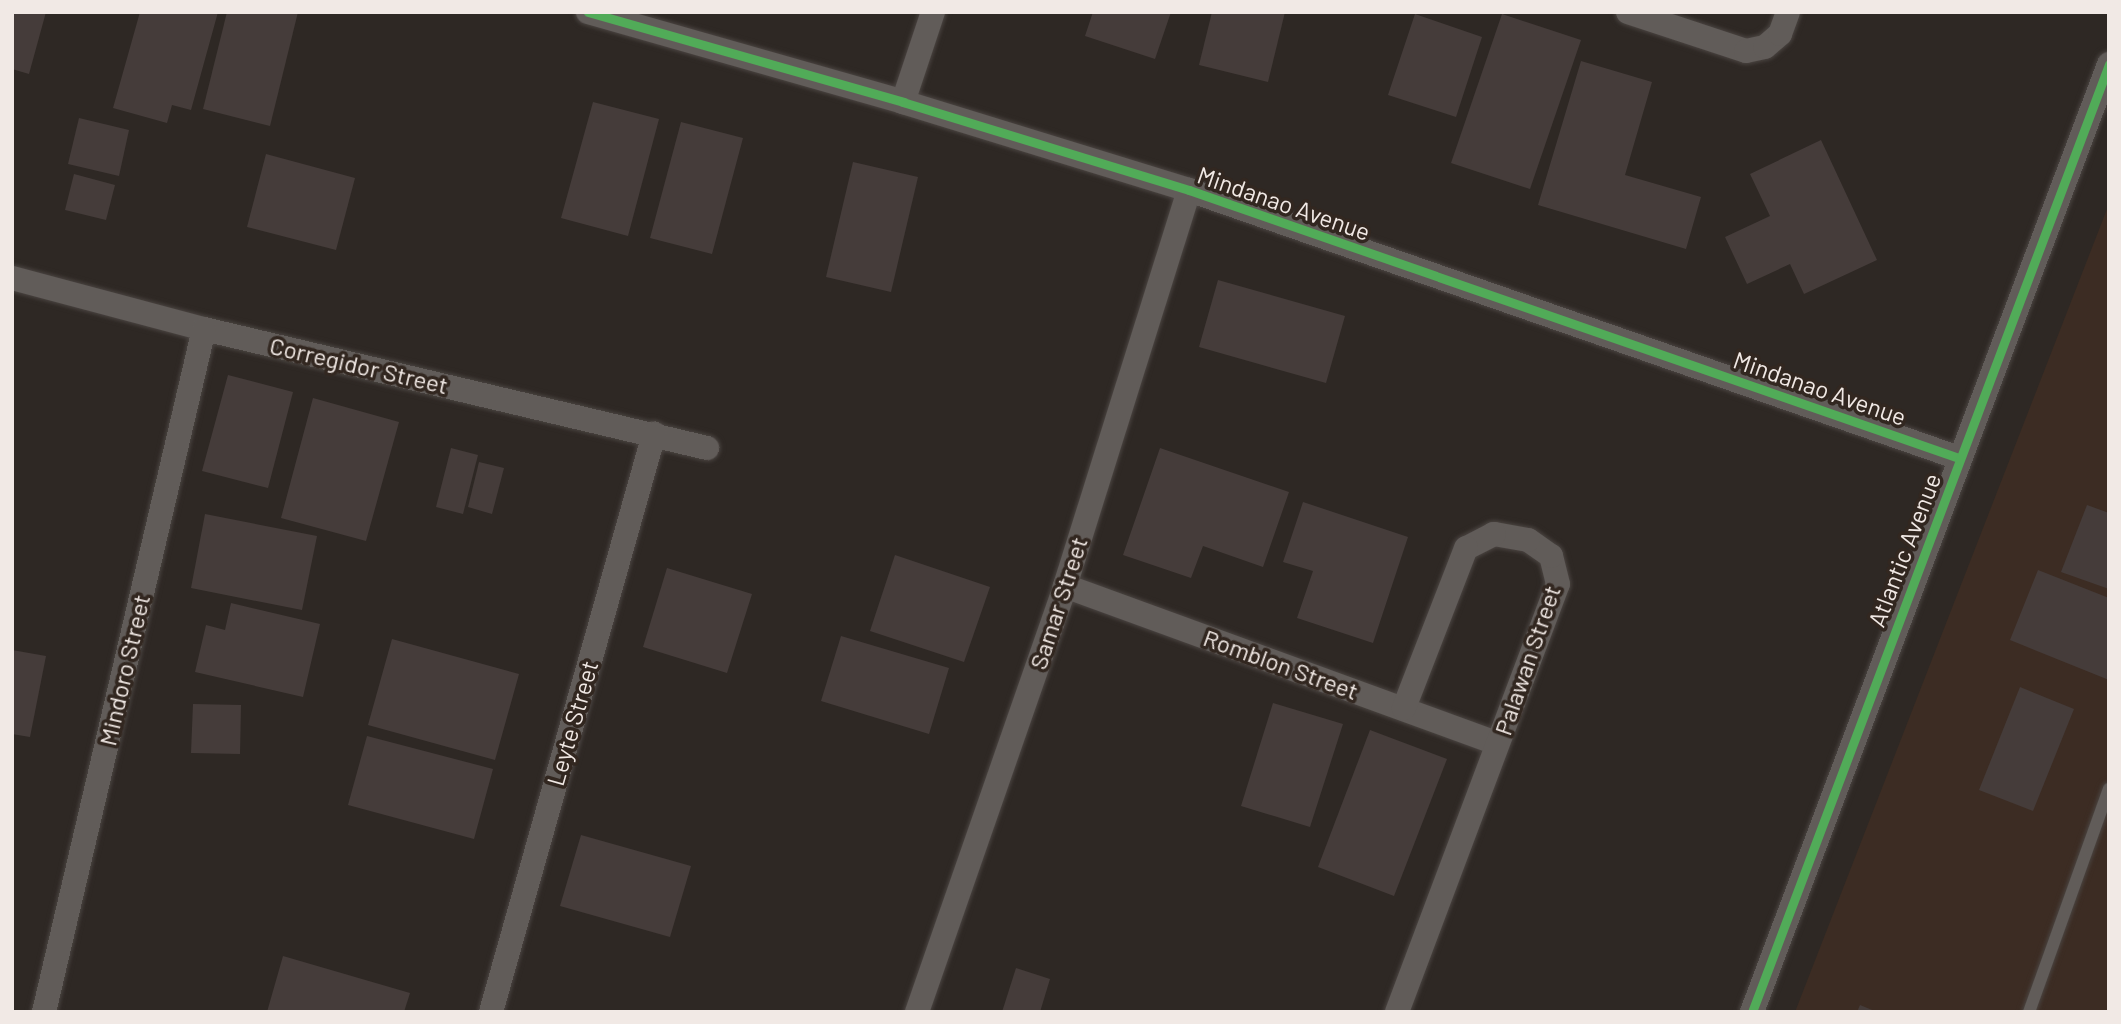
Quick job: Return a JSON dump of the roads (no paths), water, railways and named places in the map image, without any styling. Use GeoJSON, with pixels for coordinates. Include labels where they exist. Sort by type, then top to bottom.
{"type":"FeatureCollection","features":[{"type":"Feature","properties":{"kind":"street","name":"Mindanao Avenue"},"geometry":{"type":"LineString","coordinates":[[588,12],[903,102],[1189,190],[1959,458]]}},
{"type":"Feature","properties":{"kind":"street"},"geometry":{"type":"LineString","coordinates":[[903,102],[933,12]]}},
{"type":"Feature","properties":{"kind":"street"},"geometry":{"type":"LineString","coordinates":[[1629,12],[1745,51],[1765,47],[1780,34],[1788,12]]}},
{"type":"Feature","properties":{"kind":"street","name":"Atlantic Avenue"},"geometry":{"type":"LineString","coordinates":[[1752,1012],[2109,64]]}},
{"type":"Feature","properties":{"kind":"street","name":"Samar Street"},"geometry":{"type":"LineString","coordinates":[[917,1012],[1065,586],[1189,190]]}},
{"type":"Feature","properties":{"kind":"street","name":"Corregidor Street"},"geometry":{"type":"LineString","coordinates":[[12,278],[204,329],[707,448]]}},
{"type":"Feature","properties":{"kind":"street","name":"Mindoro Street"},"geometry":{"type":"LineString","coordinates":[[44,1012],[204,329]]}},
{"type":"Feature","properties":{"kind":"street","name":"Leyte Street"},"geometry":{"type":"LineString","coordinates":[[491,1012],[654,434]]}},
{"type":"Feature","properties":{"kind":"street","name":"Palawan Street"},"geometry":{"type":"LineString","coordinates":[[1397,1012],[1558,584],[1551,556],[1528,540],[1494,534],[1466,548],[1404,708]]}},
{"type":"Feature","properties":{"kind":"street","name":"Romblon Street"},"geometry":{"type":"LineString","coordinates":[[1065,586],[1497,743]]}},
{"type":"Feature","properties":{"kind":"lane"},"geometry":{"type":"LineString","coordinates":[[2029,1012],[2109,789]]}}]}
